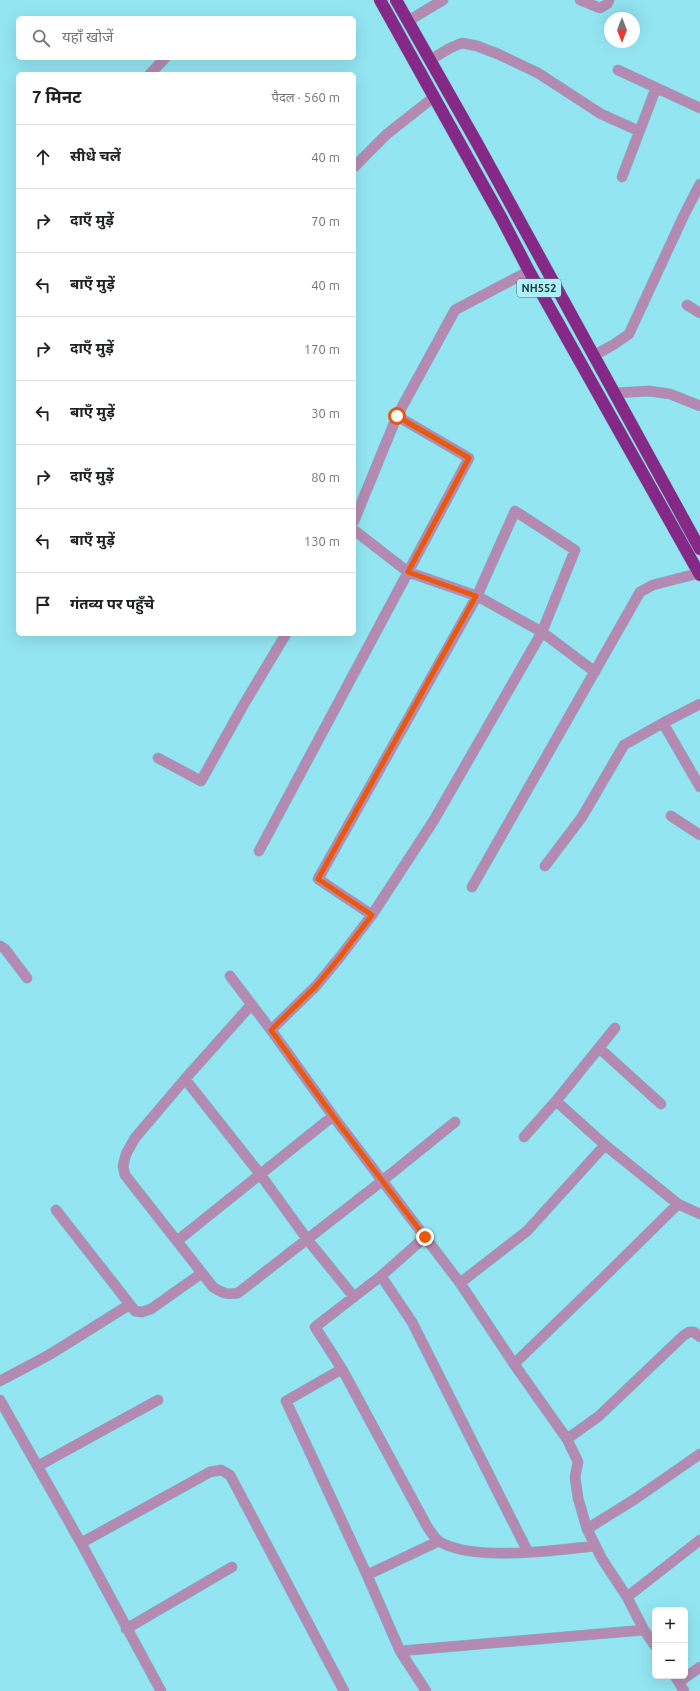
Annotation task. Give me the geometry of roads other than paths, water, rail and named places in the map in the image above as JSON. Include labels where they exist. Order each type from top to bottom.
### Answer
[{"type":"highway","name":"NH552","points":[[380,0],[502,219],[529,271],[699,574]]},
{"type":"highway","name":"NH552","points":[[396,0],[700,549]]},
{"type":"street","points":[[408,22],[443,0]]},
{"type":"street","points":[[580,0],[600,8],[609,0]]},
{"type":"street","points":[[430,60],[450,48],[462,44],[477,46],[538,73],[601,114],[639,131]]},
{"type":"street","points":[[152,72],[163,60]]},
{"type":"street","points":[[618,70],[700,108]]},
{"type":"street","points":[[622,177],[656,88]]},
{"type":"street","points":[[356,165],[387,134],[434,96]]},
{"type":"street","points":[[593,356],[629,334],[700,184]]},
{"type":"street","points":[[356,516],[397,416],[456,310],[529,271]]},
{"type":"street","points":[[687,305],[700,312]]},
{"type":"street","points":[[613,393],[649,391],[670,394],[699,402]]},
{"type":"street","points":[[259,851],[469,458],[397,416]]},
{"type":"street","points":[[271,1030],[316,986],[372,915],[434,820],[542,632],[575,550],[515,511],[476,596],[318,879],[372,915]]},
{"type":"street","points":[[356,532],[408,572],[476,596],[542,632],[595,672]]},
{"type":"street","points":[[472,887],[640,592],[653,585],[699,574]]},
{"type":"street","points":[[158,758],[201,781],[244,704],[285,636]]},
{"type":"street","points":[[545,866],[582,817],[624,745],[700,704]]},
{"type":"street","points":[[664,723],[700,787]]},
{"type":"street","points":[[671,816],[700,835]]},
{"type":"street","points":[[0,946],[5,949],[27,978]]},
{"type":"street","points":[[230,976],[333,1116],[460,1283],[514,1364],[567,1439],[578,1462],[575,1476],[578,1498],[587,1528],[595,1546],[627,1597],[644,1630],[653,1643]]},
{"type":"street","points":[[251,1005],[185,1078],[135,1138],[126,1154],[123,1166],[125,1175],[213,1287],[220,1292],[229,1295],[238,1292],[456,1122]]},
{"type":"street","points":[[524,1136],[556,1101],[615,1028]]},
{"type":"street","points":[[599,1048],[661,1104]]},
{"type":"street","points":[[185,1078],[260,1174],[306,1239],[354,1297]]},
{"type":"street","points":[[556,1101],[605,1145],[678,1204],[700,1214]]},
{"type":"street","points":[[176,1240],[333,1116]]},
{"type":"street","points":[[460,1283],[527,1231],[605,1145]]},
{"type":"street","points":[[514,1364],[678,1204]]},
{"type":"street","points":[[56,1210],[135,1311],[142,1312],[151,1309],[202,1273]]},
{"type":"street","points":[[425,1237],[381,1276],[314,1327],[342,1369],[428,1528],[439,1541],[468,1551],[528,1552],[595,1546]]},
{"type":"street","points":[[381,1276],[412,1322],[528,1552]]},
{"type":"street","points":[[0,1381],[49,1355],[129,1305]]},
{"type":"street","points":[[567,1439],[599,1416],[683,1336],[689,1332],[694,1332],[700,1337]]},
{"type":"street","points":[[342,1369],[286,1401],[367,1575],[400,1651],[426,1691]]},
{"type":"street","points":[[0,1400],[81,1543],[126,1629],[161,1691]]},
{"type":"street","points":[[38,1466],[158,1400]]},
{"type":"street","points":[[587,1528],[635,1499],[700,1454]]},
{"type":"street","points":[[81,1543],[210,1472],[221,1470],[230,1475],[344,1691]]},
{"type":"street","points":[[367,1575],[439,1541]]},
{"type":"street","points":[[627,1597],[699,1543]]},
{"type":"street","points":[[126,1629],[232,1567]]},
{"type":"street","points":[[400,1651],[644,1630]]},
{"type":"street","points":[[679,1683],[700,1667]]}]
